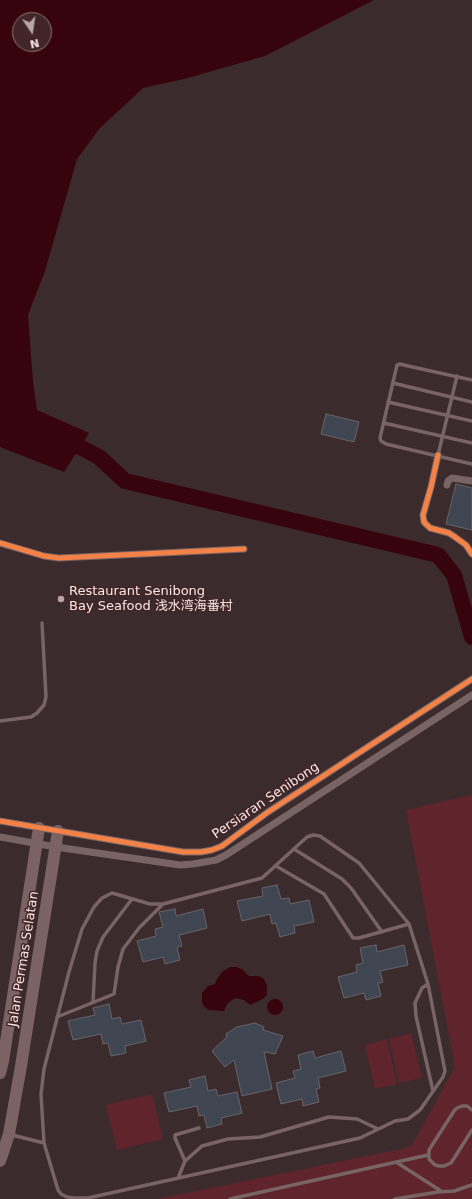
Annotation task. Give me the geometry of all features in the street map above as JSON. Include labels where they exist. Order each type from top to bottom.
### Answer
[{"type":"main road","name":"Jalan Permas Selatan","points":[[2,1067],[39,828]]},
{"type":"main road","name":"Jalan Permas Selatan","points":[[0,1161],[9,1134],[21,1066],[58,831]]},
{"type":"main road","points":[[2,1067],[8,1056],[14,1054],[17,1056],[21,1066]]},
{"type":"street","points":[[438,455],[423,515],[425,525],[430,528],[449,533],[466,546],[472,554]]},
{"type":"street","points":[[447,485],[448,481],[452,478],[472,481]]},
{"type":"street","points":[[0,543],[44,556],[59,558],[244,549]]},
{"type":"street","name":"Persiaran Senibong","points":[[0,822],[183,852],[201,852],[212,850],[222,846],[268,812],[472,679]]},
{"type":"street","name":"Persiaran Senibong","points":[[0,837],[56,847],[180,865],[216,860],[226,855],[469,697]]},
{"type":"lane","points":[[472,380],[400,364],[396,366],[380,438],[382,443],[472,464]]},
{"type":"lane","points":[[438,455],[458,376]]},
{"type":"lane","points":[[393,383],[472,402]]},
{"type":"lane","points":[[388,402],[472,422]]},
{"type":"lane","points":[[384,423],[472,443]]},
{"type":"lane","points":[[0,721],[33,716],[44,705],[46,697],[42,623]]},
{"type":"lane","points":[[313,835],[320,836],[359,863],[409,924],[428,984],[445,1071],[443,1077],[420,1110],[408,1119],[395,1120],[360,1138],[88,1198],[67,1197],[61,1194],[58,1190],[44,1143],[41,1094],[44,1069],[69,972],[82,929],[94,907],[102,898],[112,893],[150,904],[163,904],[262,878],[276,866],[307,838],[313,835]]},
{"type":"lane","points":[[294,849],[342,879],[351,888],[382,932]]},
{"type":"lane","points":[[276,866],[324,894],[353,938],[359,938],[409,924]]},
{"type":"lane","points":[[93,1002],[97,951],[103,937],[132,899]]},
{"type":"lane","points":[[58,1017],[114,994],[118,967],[123,949],[140,928],[163,904]]},
{"type":"lane","points":[[428,984],[422,988],[415,1003],[416,1016],[433,1091]]},
{"type":"lane","points":[[472,1110],[467,1106],[462,1106],[454,1111],[429,1150],[428,1155],[432,1162],[439,1166],[444,1166],[451,1163],[472,1130]]},
{"type":"lane","points":[[178,1178],[185,1161],[202,1146],[228,1139],[260,1138],[329,1118],[357,1119],[378,1129]]},
{"type":"lane","points":[[185,1161],[174,1138],[175,1136],[199,1128]]},
{"type":"lane","points":[[9,1134],[34,1139],[44,1143]]},
{"type":"lane","points":[[230,1199],[241,1198],[428,1155]]},
{"type":"lane","points":[[396,1162],[441,1191]]},
{"type":"lane","points":[[395,1199],[441,1191],[454,1191],[472,1185]]},
{"type":"shaded area","points":[[0,0],[374,0],[265,56],[184,79],[143,88],[100,128],[77,159],[45,271],[28,315],[33,382],[37,410],[89,433],[64,472],[0,447]]},
{"type":"shaded area","points":[[472,795],[472,1199],[157,1199],[411,1147],[455,1067],[406,810]]},
{"type":"shaded area","points":[[230,967],[242,969],[249,976],[258,976],[263,978],[267,985],[267,995],[263,999],[250,1005],[244,1000],[235,998],[228,1003],[224,1011],[208,1010],[203,1005],[202,993],[208,986],[215,984],[222,972]]},
{"type":"shaded area","points":[[272,999],[278,999],[283,1004],[281,1013],[278,1015],[272,1015],[267,1010],[267,1004]]},
{"type":"shaded area","points":[[411,1033],[422,1078],[399,1083],[389,1039]]},
{"type":"shaded area","points":[[387,1039],[397,1084],[375,1089],[365,1045]]},
{"type":"shaded area","points":[[152,1094],[163,1139],[117,1150],[106,1105]]},
{"type":"building","points":[[326,414],[359,422],[354,442],[321,434]]},
{"type":"building","points":[[456,484],[472,488],[472,530],[446,524]]},
{"type":"building","points":[[277,885],[281,899],[289,898],[290,904],[309,900],[314,922],[294,926],[295,933],[280,937],[276,923],[272,924],[270,914],[242,921],[237,901],[263,896],[262,888]]},
{"type":"building","points":[[175,909],[176,916],[203,909],[207,928],[179,935],[182,946],[177,947],[180,960],[165,964],[163,957],[143,962],[137,941],[156,936],[155,929],[163,927],[159,912]]},
{"type":"building","points":[[376,945],[377,952],[404,945],[408,965],[380,971],[383,982],[378,983],[381,996],[366,1000],[364,993],[344,998],[338,977],[357,972],[356,965],[363,963],[360,948]]},
{"type":"building","points":[[109,1004],[112,1019],[120,1017],[122,1024],[141,1020],[146,1041],[125,1046],[126,1053],[111,1056],[108,1043],[103,1044],[101,1034],[73,1040],[68,1021],[95,1015],[93,1008]]},
{"type":"building","points":[[255,1023],[264,1027],[263,1030],[283,1036],[275,1054],[264,1052],[272,1089],[242,1096],[234,1060],[225,1067],[212,1051],[227,1037],[226,1034],[237,1027]]},
{"type":"building","points":[[313,1051],[315,1058],[341,1051],[346,1071],[318,1078],[320,1088],[316,1089],[319,1102],[303,1106],[302,1099],[281,1104],[276,1083],[295,1078],[293,1071],[301,1069],[298,1055]]},
{"type":"building","points":[[205,1076],[208,1091],[216,1089],[218,1096],[237,1092],[242,1113],[221,1118],[222,1124],[207,1128],[204,1115],[199,1116],[197,1106],[169,1112],[164,1093],[191,1087],[189,1080]]},
{"type":"waterway","points":[[80,447],[99,457],[125,481],[438,555],[454,575],[472,637]]},
{"type":"cycle path","points":[[438,455],[423,515],[424,522],[430,528],[449,533],[466,545],[472,554]]},
{"type":"cycle path","points":[[0,543],[44,556],[59,558],[244,549]]},
{"type":"cycle path","points":[[0,821],[183,852],[201,852],[212,850],[222,846],[268,812],[472,679]]},
{"type":"place","name":"Restaurant Senibong Bay Seafood 浅水湾海番村","points":[[61,599]]}]
